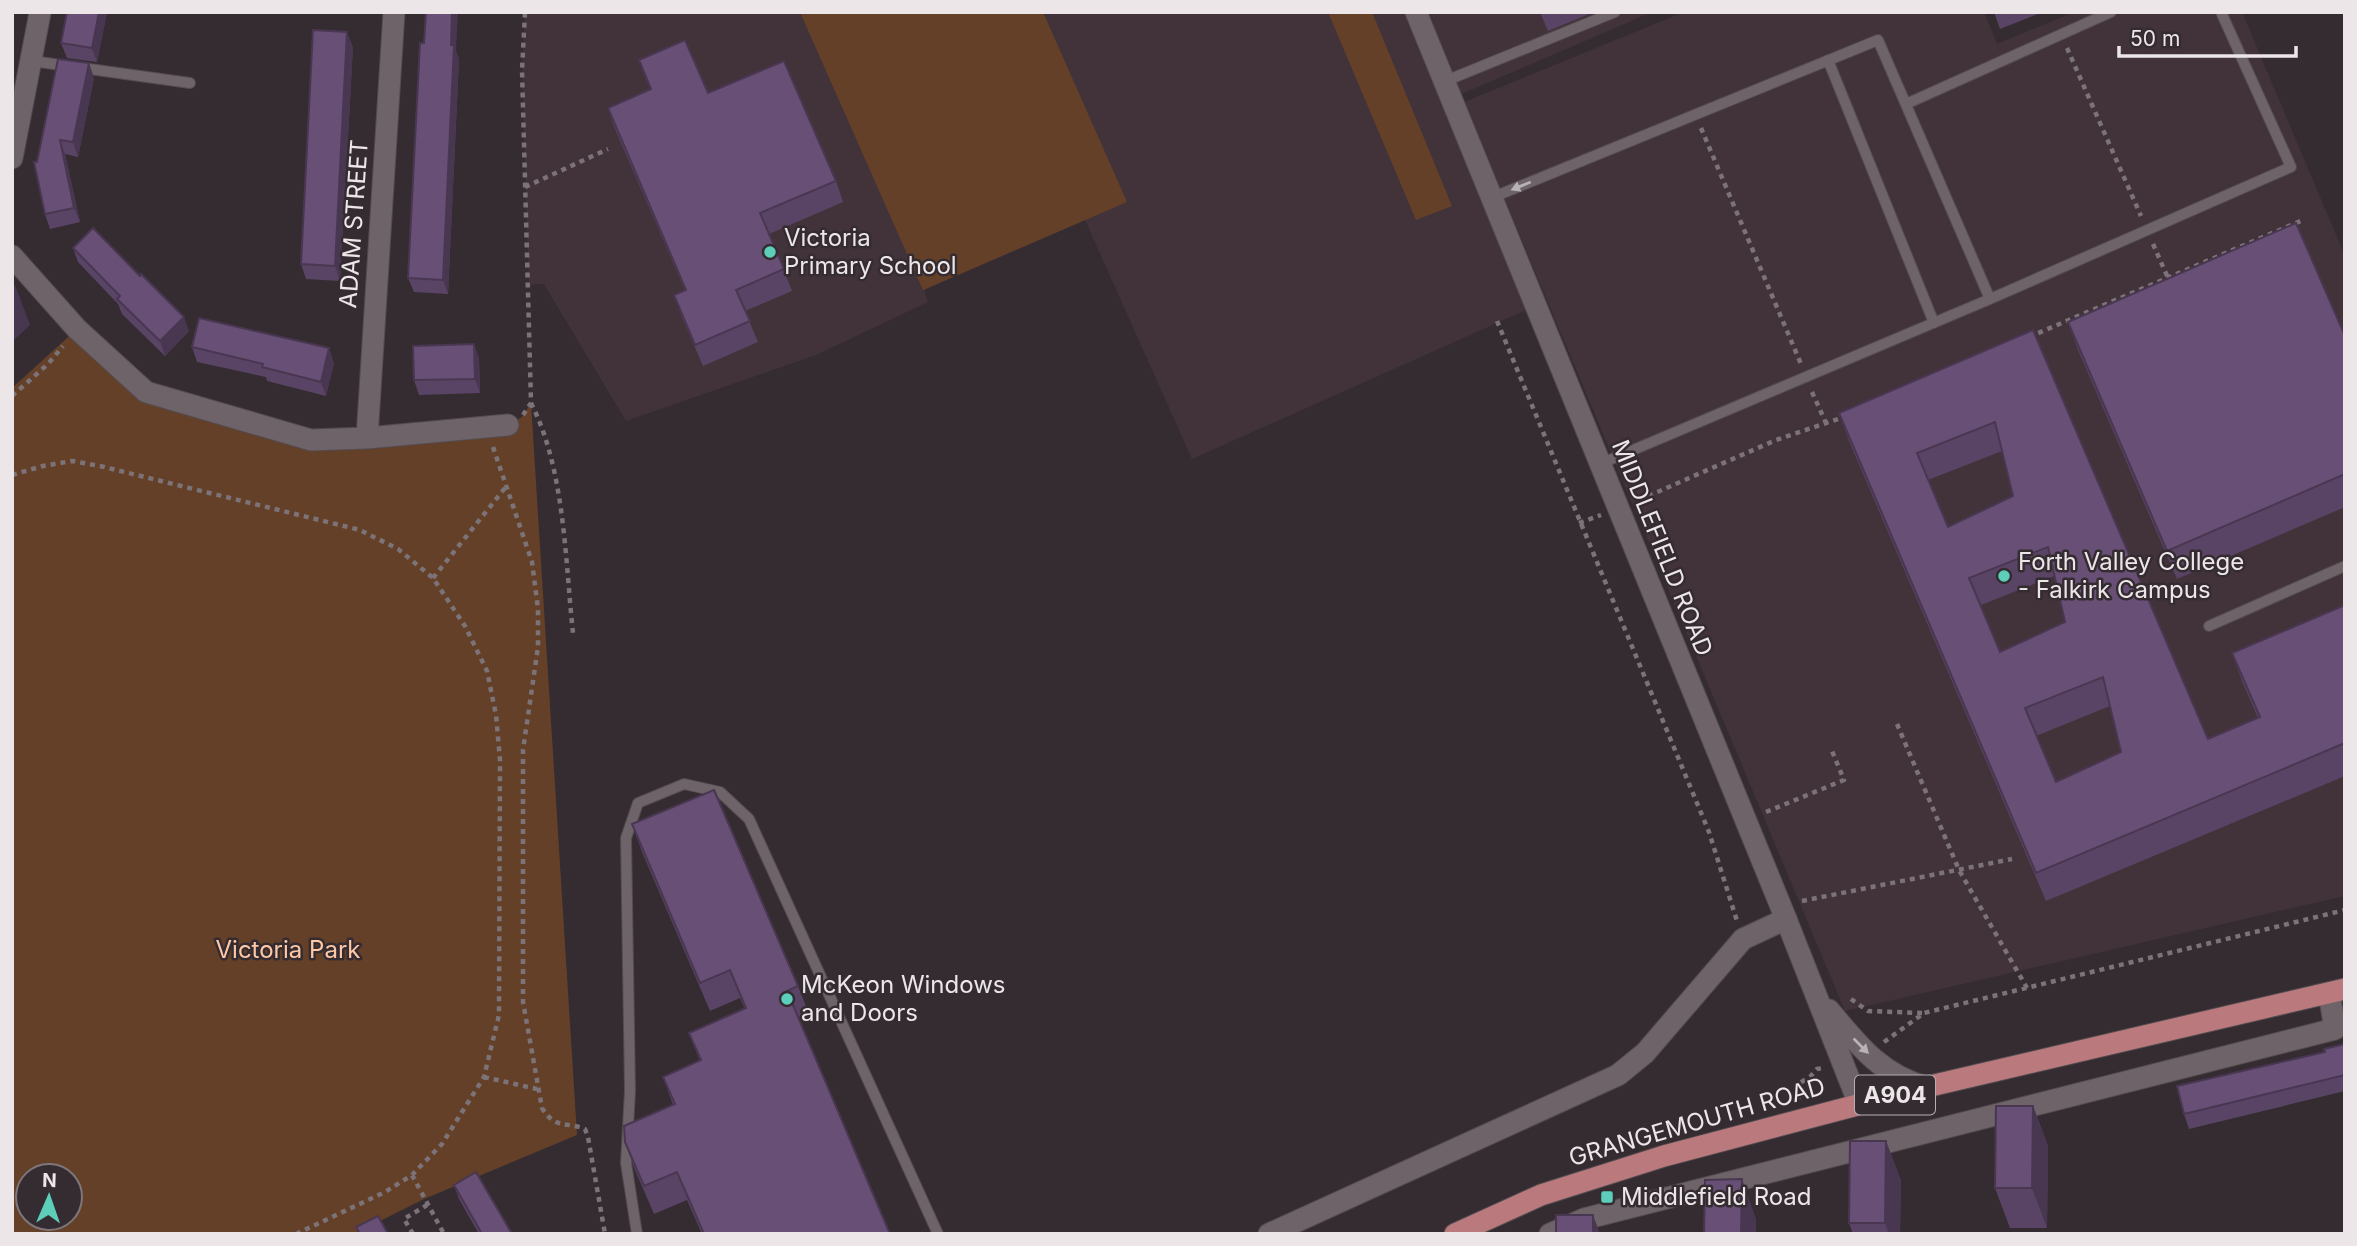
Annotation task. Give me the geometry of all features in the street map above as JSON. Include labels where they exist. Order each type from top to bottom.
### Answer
[{"type":"main road","name":"GRANGEMOUTH ROAD","points":[[1455,1234],[1541,1195],[1664,1156],[1926,1087],[2337,991]]},
{"type":"street","name":"ADAM STREET","points":[[367,438],[394,12]]},
{"type":"street","name":"MIDDLEFIELD ROAD","points":[[1416,12],[1784,912],[1859,1104]]},
{"type":"street","points":[[12,158],[40,13]]},
{"type":"street","points":[[12,256],[77,329],[146,392],[311,440],[367,438],[497,426]]},
{"type":"street","points":[[1269,1234],[1618,1075],[1645,1053],[1743,939],[1784,912]]},
{"type":"street","name":"GRANGEMOUTH ROAD","points":[[1550,1234],[1584,1219],[2335,1028],[2337,991]]},
{"type":"street","points":[[1816,995],[1869,1054],[1896,1076],[1926,1087]]},
{"type":"lane","points":[[1443,82],[1615,12]]},
{"type":"lane","points":[[1906,104],[2111,12]]},
{"type":"lane","points":[[1600,464],[1990,299],[2291,167],[2221,12]]},
{"type":"lane","points":[[1491,198],[1878,40],[1990,299]]},
{"type":"lane","points":[[1828,60],[1934,323]]},
{"type":"lane","points":[[32,61],[190,83]]},
{"type":"lane","points":[[2209,626],[2345,566]]},
{"type":"lane","points":[[637,1234],[626,1163],[630,1091],[626,838],[638,803],[684,784],[720,792],[749,819],[938,1234]]},
{"type":"path","points":[[525,12],[522,70],[531,403],[553,458],[573,633]]},
{"type":"path","points":[[2061,34],[2168,278]]},
{"type":"path","points":[[1695,115],[1826,423]]},
{"type":"path","points":[[525,187],[608,149]]},
{"type":"path","points":[[2019,342],[2303,220]]},
{"type":"path","points":[[1497,321],[1709,832],[1743,939]]},
{"type":"path","points":[[12,396],[48,364],[77,329]]},
{"type":"path","points":[[531,403],[522,417],[497,426],[506,488],[532,562],[538,609],[537,660],[523,750],[523,1002],[542,1108],[550,1120],[584,1129],[589,1137],[605,1234]]},
{"type":"path","points":[[1579,523],[1618,509],[1776,440],[1846,416]]},
{"type":"path","points":[[12,475],[72,461],[360,530],[398,549],[433,579],[465,626],[486,671],[496,715],[500,760],[499,1015],[484,1077],[442,1144],[412,1175],[385,1192],[296,1234]]},
{"type":"path","points":[[433,579],[506,488]]},
{"type":"path","points":[[1897,724],[1959,870],[2027,988]]},
{"type":"path","points":[[1746,820],[1844,780],[1832,751]]},
{"type":"path","points":[[1784,912],[2012,859]]},
{"type":"path","points":[[1841,992],[1868,1012],[1924,1013],[2345,910]]},
{"type":"path","points":[[1869,1054],[1924,1013]]},
{"type":"path","points":[[1804,1119],[1796,1085],[1810,1077],[1817,1069],[1845,1065]]},
{"type":"path","points":[[484,1077],[537,1089]]},
{"type":"path","points":[[412,1175],[444,1234]]},
{"type":"path","points":[[412,1234],[404,1219],[427,1205]]},
{"type":"shaded area","name":"Victoria Primary School","points":[[525,12],[1652,12],[1450,99],[1535,306],[1192,459],[1085,220],[924,290],[928,302],[816,355],[626,421],[544,284],[529,285],[522,70]]},
{"type":"shaded area","name":"Forth Valley College - Falkirk Campus","points":[[1684,12],[1984,12],[1997,44],[2074,12],[2242,12],[2345,256],[2345,896],[1845,1011],[1464,102]]},
{"type":"green space","points":[[800,12],[1043,12],[1127,202],[923,290]]},
{"type":"green space","points":[[1328,12],[1372,12],[1452,206],[1416,220]]},
{"type":"green space","name":"Victoria Park","points":[[77,329],[146,392],[311,440],[508,425],[522,417],[531,403],[577,1135],[424,1199],[354,1234],[12,1234],[12,388]]},
{"type":"building","points":[[67,12],[99,12],[92,48],[61,43]]},
{"type":"building","points":[[426,12],[452,12],[451,45],[454,45],[443,280],[408,278],[420,43],[424,43]]},
{"type":"building","points":[[313,30],[347,32],[335,266],[301,264]]},
{"type":"building","points":[[685,40],[708,93],[784,61],[836,181],[760,213],[784,269],[736,290],[750,321],[695,345],[674,295],[686,290],[608,108],[651,89],[639,60]]},
{"type":"building","points":[[58,59],[89,63],[73,142],[60,140],[74,208],[45,214],[34,162],[37,162]]},
{"type":"building","points":[[2296,223],[2345,336],[2345,474],[2167,551],[2068,322]]},
{"type":"building","points":[[93,228],[184,317],[160,341],[117,299],[120,296],[73,248]]},
{"type":"building","points":[[199,318],[329,348],[321,382],[262,367],[263,364],[192,347]]},
{"type":"building","points":[[2033,330],[2208,739],[2260,717],[2232,653],[2345,605],[2345,743],[2036,873],[1839,413]],"holes":[[[1995,422],[2013,496],[1948,527],[1917,453]],[[2048,547],[2065,622],[2000,652],[1969,578]],[[2103,677],[2121,752],[2056,782],[2025,708]]]},
{"type":"building","points":[[474,344],[475,379],[414,380],[413,346]]},
{"type":"building","points":[[714,790],[798,986],[787,991],[890,1234],[704,1234],[677,1172],[644,1186],[625,1142],[624,1126],[675,1104],[663,1077],[701,1060],[689,1033],[746,1008],[730,970],[700,983],[632,824]]},
{"type":"building","points":[[2345,1044],[2345,1075],[2184,1114],[2177,1086],[2325,1052],[2324,1049]]},
{"type":"building","points":[[1996,1106],[2033,1106],[2032,1188],[1995,1188]]},
{"type":"building","points":[[1850,1141],[1886,1141],[1885,1223],[1849,1223]]},
{"type":"building","points":[[476,1172],[512,1234],[482,1234],[454,1185]]},
{"type":"building","points":[[1742,1179],[1741,1234],[1704,1234],[1705,1180]]},
{"type":"building","points":[[1556,1215],[1593,1215],[1593,1234],[1556,1234]]},
{"type":"building","points":[[378,1216],[388,1234],[360,1234],[356,1227]]},
{"type":"place","name":"Victoria Primary School","points":[[770,252]]},
{"type":"place","name":"Forth Valley College - Falkirk Campus","points":[[2004,576]]},
{"type":"place","name":"McKeon Windows and Doors","points":[[787,999]]},
{"type":"place","name":"Middlefield Road","points":[[1607,1197]]}]
